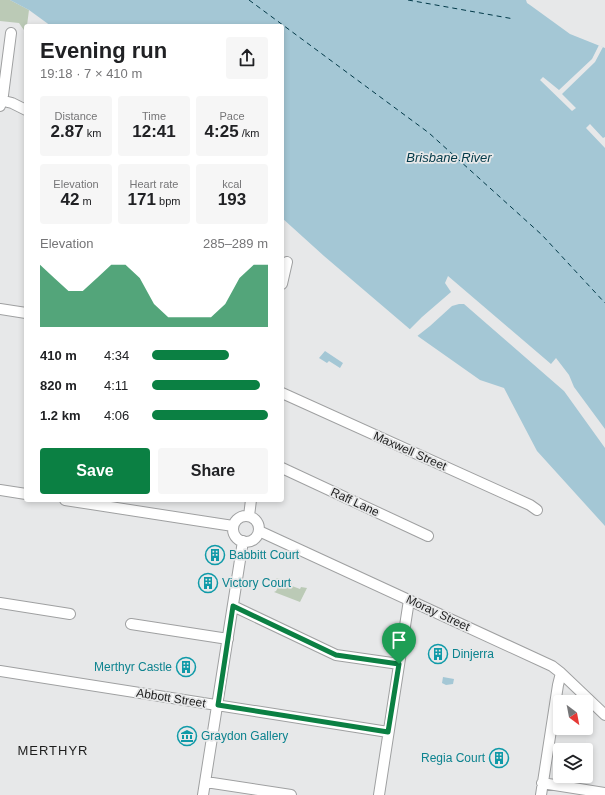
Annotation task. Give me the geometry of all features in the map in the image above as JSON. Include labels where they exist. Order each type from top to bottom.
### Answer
[{"type":"street","points":[[11,32],[0,102],[12,103],[24,109]]},
{"type":"street","points":[[284,273],[286,262]]},
{"type":"street","points":[[0,309],[24,313]]},
{"type":"street","name":"Maxwell Street","points":[[284,394],[530,505],[536,510]]},
{"type":"street","name":"Raff Lane","points":[[284,469],[428,536]]},
{"type":"street","points":[[0,490],[24,494]]},
{"type":"street","points":[[78,502],[233,526]]},
{"type":"street","points":[[249,516],[251,502]]},
{"type":"street","points":[[249,516],[258,523],[258,535],[252,540],[243,541],[236,538],[233,526],[237,519],[249,516]]},
{"type":"street","name":"Moray Street","points":[[259,531],[552,666],[605,715]]},
{"type":"street","points":[[204,795],[243,541]]},
{"type":"street","points":[[379,795],[409,600]]},
{"type":"street","points":[[0,603],[70,614]]},
{"type":"street","points":[[233,606],[336,655],[399,664]]},
{"type":"street","points":[[131,624],[228,639]]},
{"type":"street","name":"Abbott Street","points":[[0,671],[388,732]]},
{"type":"street","points":[[541,795],[561,673]]},
{"type":"street","points":[[206,782],[291,795]]},
{"type":"street","points":[[542,784],[605,793]]},
{"type":"green space","points":[[0,0],[10,0],[29,10],[27,24],[24,24],[24,30],[19,23],[0,21]]},
{"type":"green space","points":[[277,578],[292,583],[292,586],[300,589],[301,587],[307,588],[300,602],[274,592],[280,584],[275,581]]},
{"type":"water","name":"Brisbane River","points":[[10,0],[526,0],[527,3],[570,34],[605,48],[605,526],[537,451],[504,388],[480,380],[419,337],[284,220],[284,24],[48,24],[29,10]]},
{"type":"water","points":[[325,351],[343,363],[340,368],[329,361],[327,363],[319,358]]},
{"type":"water","points":[[443,677],[454,679],[453,684],[446,685],[442,683]]},
{"type":"pier","points":[[599,45],[603,47],[595,62],[562,94],[576,108],[572,111],[540,80],[543,77],[559,90],[592,59]]},
{"type":"pier","points":[[590,124],[603,138],[605,137],[605,148],[586,128]]},
{"type":"pier","points":[[448,276],[551,364],[556,358],[569,375],[574,387],[605,429],[605,448],[564,391],[464,304],[452,306],[416,337],[408,331],[451,292],[445,283]]},
{"type":"ferry route","points":[[249,0],[281,24]]},
{"type":"ferry route","points":[[408,0],[514,19]]},
{"type":"ferry route","points":[[284,26],[429,133],[542,235],[605,303]]},
{"type":"place","name":"Babbitt Court","points":[[215,555]]},
{"type":"place","name":"Victory Court","points":[[208,583]]},
{"type":"place","name":"Dinjerra","points":[[438,654]]},
{"type":"place","name":"Merthyr Castle","points":[[186,667]]},
{"type":"place","name":"Graydon Gallery","points":[[187,736]]},
{"type":"place","name":"Regia Court","points":[[499,758]]},
{"type":"district","name":"MERTHYR","points":[[53,750]]},
{"type":"route","points":[[233,606],[336,655],[399,664],[388,732],[218,705],[233,606]]}]
